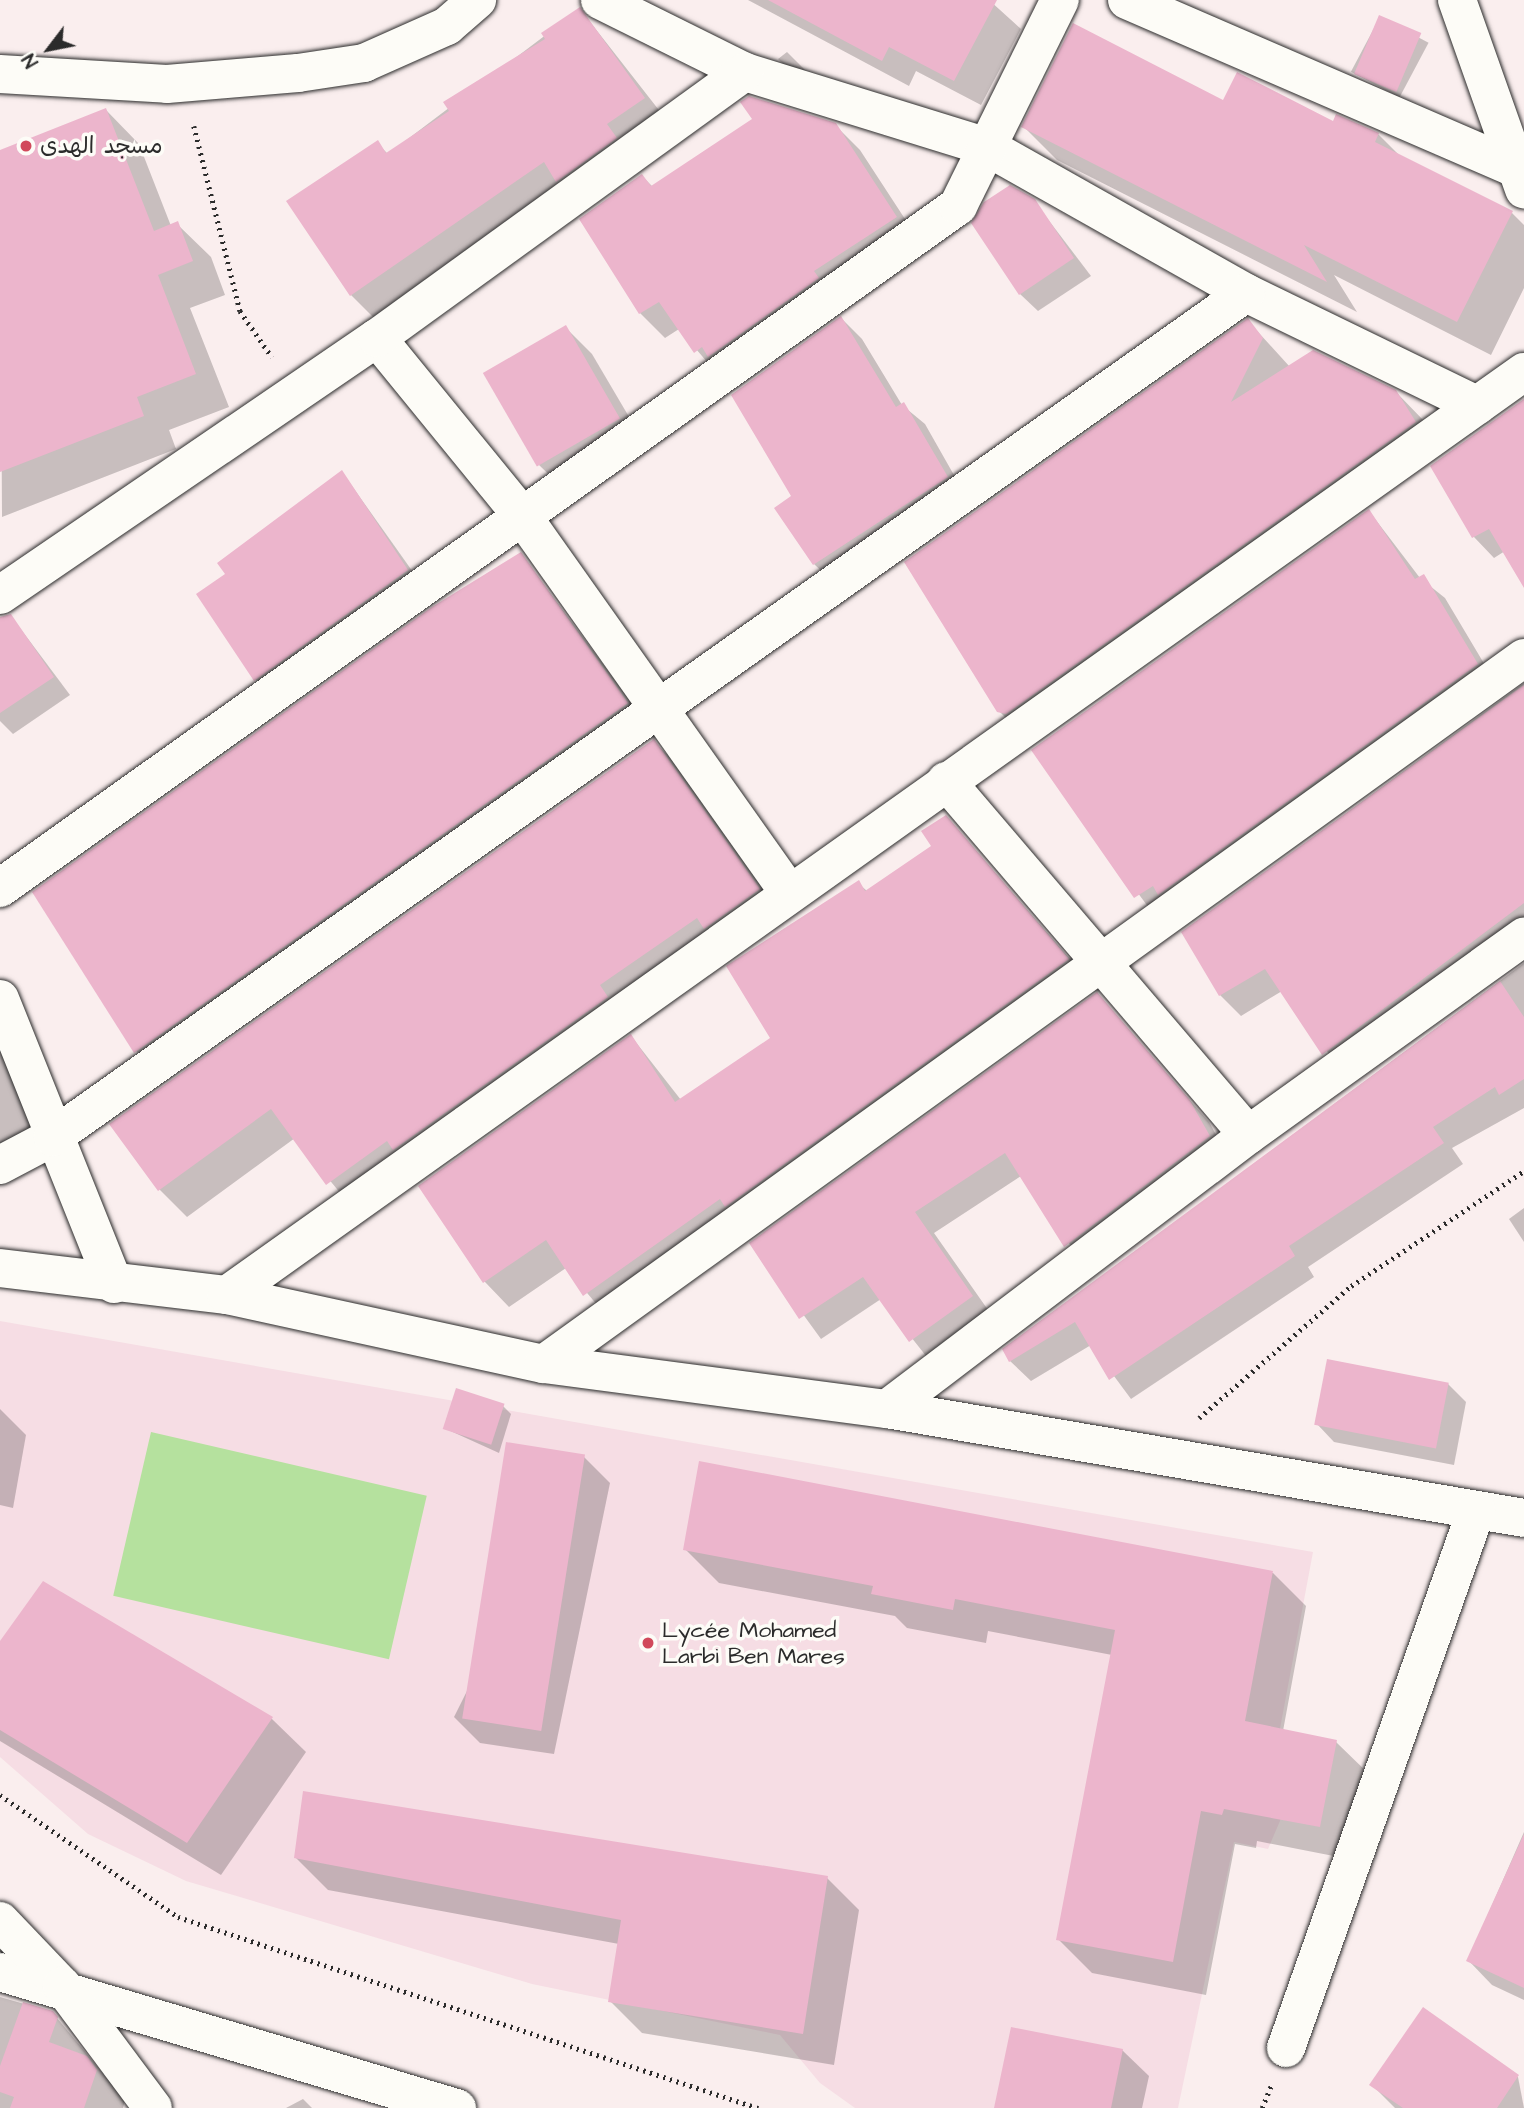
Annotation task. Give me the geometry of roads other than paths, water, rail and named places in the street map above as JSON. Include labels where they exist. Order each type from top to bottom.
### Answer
[{"type":"street","points":[[0,74],[183,83],[364,62],[447,26],[477,0]]},
{"type":"street","points":[[600,0],[745,72],[987,147],[1246,293],[1477,405]]},
{"type":"street","points":[[0,888],[958,206],[1060,0]]},
{"type":"street","points":[[1127,0],[1523,179]]},
{"type":"street","points":[[1457,0],[1523,179]]},
{"type":"street","points":[[0,595],[377,338],[745,72]]},
{"type":"street","points":[[0,1166],[53,1137],[1246,293]]},
{"type":"street","points":[[377,338],[523,517],[789,892]]},
{"type":"street","points":[[227,1295],[946,780],[1524,372]]},
{"type":"street","points":[[544,1364],[1524,658]]},
{"type":"street","points":[[946,780],[1248,1135]]},
{"type":"street","points":[[887,1409],[1248,1135],[1524,937]]},
{"type":"street","points":[[0,999],[114,1284]]},
{"type":"street","points":[[0,1268],[114,1284],[227,1295],[544,1364],[887,1409],[1524,1518]]},
{"type":"street","points":[[1286,2048],[1476,1511]]},
{"type":"street","points":[[0,1921],[62,1986],[153,2108]]},
{"type":"street","points":[[0,1972],[62,1986],[457,2108]]},
{"type":"place","name":"مسجد الهدى","points":[[26,146]]},
{"type":"place","name":"Lycée Mohamed Larbi Ben Mares","points":[[648,1643]]}]
